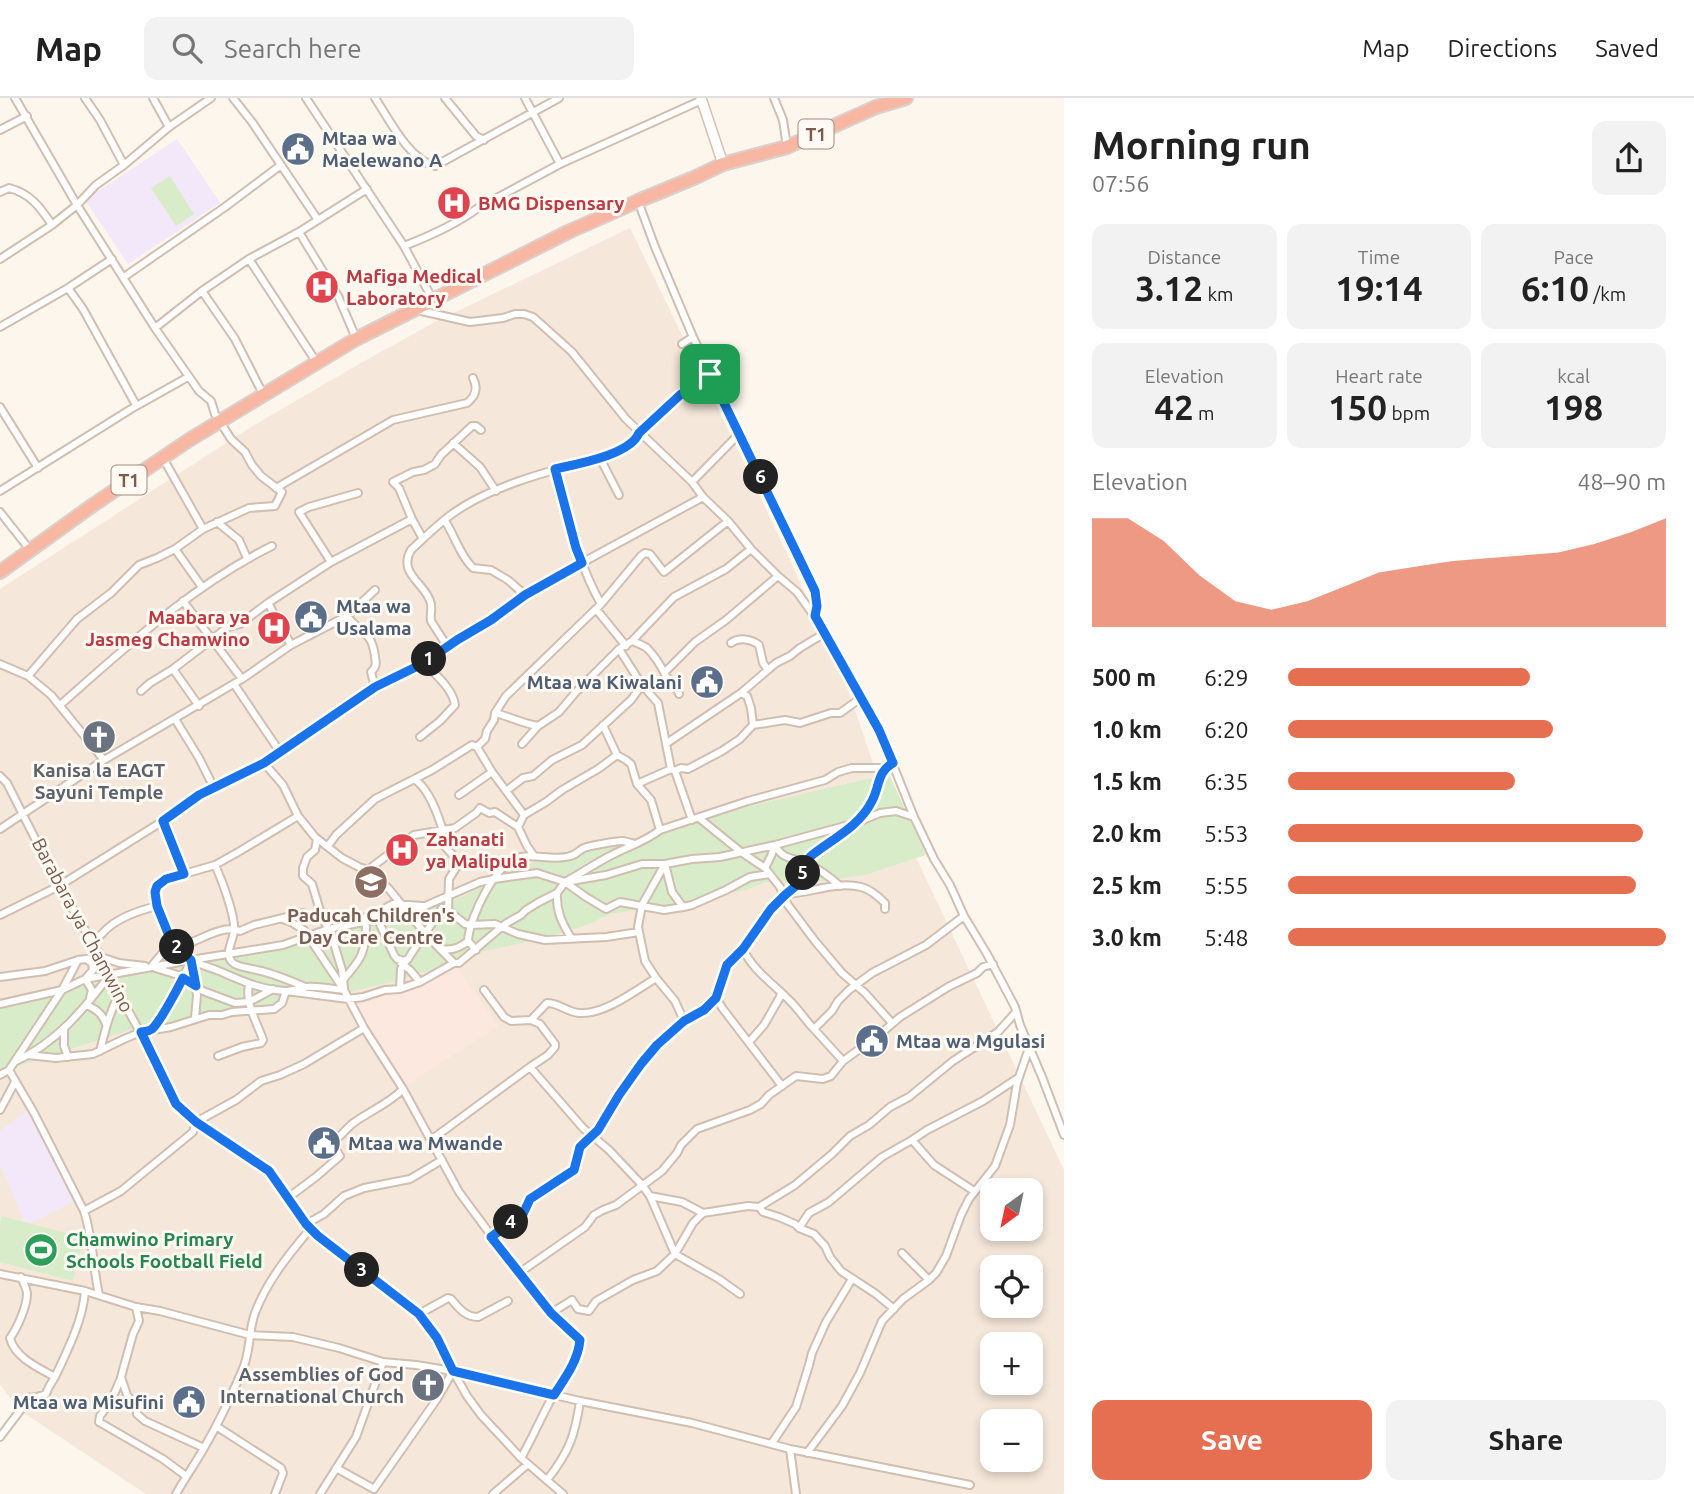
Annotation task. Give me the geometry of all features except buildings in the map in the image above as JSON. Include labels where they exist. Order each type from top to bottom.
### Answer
[{"type":"highway","name":"T1","points":[[0,572],[163,457],[356,339],[568,232],[638,201],[723,164],[787,147],[876,107],[906,98]]},
{"type":"street","points":[[15,98],[77,205],[188,377],[211,401],[215,414],[231,439],[245,452],[252,465],[261,476],[282,492],[275,506],[249,508],[203,529],[158,558],[139,565],[111,593],[77,619],[28,676]]},
{"type":"street","points":[[85,98],[124,165]]},
{"type":"street","points":[[153,98],[169,127]]},
{"type":"street","points":[[0,259],[52,226],[96,185],[169,127],[211,98]]},
{"type":"street","points":[[233,98],[318,220]]},
{"type":"street","points":[[375,98],[412,151],[427,164],[435,166],[559,98]]},
{"type":"street","points":[[445,98],[476,136],[485,140]]},
{"type":"street","points":[[525,98],[560,164]]},
{"type":"street","points":[[774,98],[783,120],[787,147]]},
{"type":"street","points":[[309,99],[404,246],[433,300]]},
{"type":"street","points":[[404,246],[432,236],[560,164],[702,99],[723,164]]},
{"type":"street","points":[[0,130],[27,116]]},
{"type":"street","points":[[124,277],[281,165]]},
{"type":"street","points":[[0,192],[9,188],[19,190],[41,208],[52,226]]},
{"type":"street","points":[[155,328],[249,259],[299,232],[367,189]]},
{"type":"street","points":[[638,201],[693,337],[815,591],[815,616]]},
{"type":"street","points":[[299,232],[338,296],[356,339]]},
{"type":"street","points":[[0,327],[112,259]]},
{"type":"street","points":[[249,259],[317,363]]},
{"type":"street","points":[[68,288],[83,309],[136,405]]},
{"type":"street","points":[[202,291],[235,339],[264,395]]},
{"type":"street","points":[[415,309],[470,322],[516,314],[533,317],[572,352],[639,433],[692,482],[751,549],[797,592],[815,616],[879,730],[934,859],[1015,1007],[1064,1135]]},
{"type":"street","points":[[682,344],[693,337]]},
{"type":"street","points":[[447,646],[431,621],[432,605],[425,591],[412,578],[407,562],[411,550],[451,514],[496,491],[537,474],[600,458],[632,443],[639,433],[680,395],[710,374]]},
{"type":"street","points":[[0,491],[136,405],[188,377]]},
{"type":"street","points":[[276,488],[393,420],[467,403],[477,387],[473,378]]},
{"type":"street","points":[[0,407],[38,468]]},
{"type":"street","points":[[423,539],[400,488],[393,482],[435,464],[441,454],[472,426],[481,430]]},
{"type":"street","points":[[692,482],[740,433]]},
{"type":"street","points":[[453,443],[480,467],[496,491]]},
{"type":"street","points":[[163,457],[203,529]]},
{"type":"street","points":[[600,458],[619,495]]},
{"type":"street","points":[[555,469],[576,548],[598,606],[626,646],[642,685],[658,703],[673,770],[696,819],[765,868],[785,895],[788,905],[842,974],[865,993],[892,1023]]},
{"type":"street","points":[[331,562],[299,512],[358,494]]},
{"type":"street","points":[[0,915],[59,886],[163,821],[199,795],[264,763],[375,687],[424,663],[525,595],[703,497]]},
{"type":"street","points":[[0,512],[30,550]]},
{"type":"street","points":[[141,691],[229,627],[240,624],[331,562],[412,519]]},
{"type":"street","points":[[445,521],[460,552],[473,568],[491,570],[525,595]]},
{"type":"street","points":[[217,522],[239,540],[247,558]]},
{"type":"street","points":[[477,747],[485,739],[495,713],[506,696],[598,606],[645,553],[650,554],[664,572],[728,522]]},
{"type":"street","points":[[61,705],[183,601],[247,558],[272,546]]},
{"type":"street","points":[[175,548],[202,587]]},
{"type":"street","points":[[522,744],[538,726],[559,712],[576,691],[626,646],[674,597],[726,569],[751,549]]},
{"type":"street","points":[[666,671],[695,642],[778,576]]},
{"type":"street","points":[[0,829],[104,760],[243,679],[291,645],[346,615],[375,590]]},
{"type":"street","points":[[183,601],[243,679]]},
{"type":"street","points":[[268,603],[291,645]]},
{"type":"street","points":[[346,615],[366,633],[374,647],[376,665],[371,672],[375,687]]},
{"type":"street","points":[[667,743],[741,693],[776,663],[825,633]]},
{"type":"street","points":[[731,643],[743,639],[759,645],[768,670]]},
{"type":"street","points":[[626,646],[646,647],[666,671],[679,694]]},
{"type":"street","points":[[420,737],[455,705],[455,700],[441,680],[424,663]]},
{"type":"street","points":[[0,664],[28,676],[61,705],[104,760]]},
{"type":"street","points":[[173,669],[199,706]]},
{"type":"street","points":[[234,684],[280,752]]},
{"type":"street","points":[[506,791],[523,778],[533,776],[552,760],[582,745],[631,700],[642,685]]},
{"type":"street","points":[[741,693],[747,696],[753,725]]},
{"type":"street","points":[[637,784],[673,770],[688,769],[740,739],[753,725],[785,720],[800,723],[810,718],[840,713],[861,698]]},
{"type":"street","points":[[495,713],[509,716],[520,723],[538,726]]},
{"type":"street","points":[[175,719],[214,788]]},
{"type":"street","points":[[603,725],[617,755],[631,764],[637,784],[651,800],[660,830]]},
{"type":"street","points":[[328,846],[336,835],[375,799],[472,745],[477,747],[524,815]]},
{"type":"street","points":[[518,827],[524,815],[617,755]]},
{"type":"street","points":[[264,763],[283,785],[298,816],[317,839],[342,858],[368,870],[388,888],[454,963]]},
{"type":"street","points":[[491,1237],[523,1214],[530,1199],[574,1170],[580,1147],[598,1130],[641,1064],[657,1045],[684,1021],[704,1010],[716,998],[727,965],[743,949],[771,909],[797,885],[806,862],[856,823],[872,802],[882,772],[893,763]]},
{"type":"street","points":[[571,938],[556,908],[557,894],[565,882],[606,858],[649,839],[660,830],[748,801],[825,780],[852,768],[885,768]]},
{"type":"street","points":[[459,795],[492,772]]},
{"type":"street","name":"Barabara ya Chamwino","points":[[0,776],[7,783],[59,886],[101,957],[108,976],[145,1032],[176,1104],[196,1122],[269,1171],[318,1236],[419,1314],[437,1338],[467,1396],[481,1415],[527,1464],[563,1494]]},
{"type":"street","points":[[414,779],[420,783],[438,812],[443,831]]},
{"type":"street","points":[[368,870],[414,835],[455,828],[480,808],[489,813],[495,812],[518,827],[534,856],[565,882],[606,909],[620,902],[664,910],[683,907],[750,877],[770,874]]},
{"type":"street","points":[[565,882],[624,871],[642,864],[720,857],[775,845],[856,823],[887,811],[897,811],[914,817]]},
{"type":"street","points":[[298,816],[240,852],[215,864],[166,879],[157,886],[157,906],[174,944],[191,960],[249,985],[348,999],[363,997],[420,982],[454,963],[459,963],[502,926],[539,902],[557,894]]},
{"type":"street","points":[[163,821],[184,874]]},
{"type":"street","points":[[400,989],[401,969],[445,909],[449,879],[458,861],[432,832]]},
{"type":"street","points":[[317,839],[315,850],[307,857],[303,876],[312,884],[338,956],[344,990]]},
{"type":"street","points":[[1,1006],[62,990],[85,979],[283,945],[328,929],[409,913],[480,882],[537,873],[583,848],[621,841],[634,844]]},
{"type":"street","points":[[775,845],[790,859],[806,862],[841,886]]},
{"type":"street","points":[[765,868],[775,845]]},
{"type":"street","points":[[476,950],[468,941],[468,932],[474,915],[500,869],[514,859],[534,856]]},
{"type":"street","points":[[215,864],[233,918],[229,960],[234,964],[269,972],[304,987]]},
{"type":"street","points":[[665,864],[642,905],[638,927],[645,961],[675,1001],[684,1021]]},
{"type":"street","points":[[665,864],[672,892],[683,907]]},
{"type":"street","points":[[587,869],[587,874],[593,877]]},
{"type":"street","points":[[785,895],[829,887],[863,887],[878,896],[885,903],[885,909]]},
{"type":"street","points":[[344,926],[393,904],[402,904],[445,909],[457,919],[471,925],[495,924],[545,940],[606,937],[639,932]]},
{"type":"street","points":[[92,942],[128,915],[157,906]]},
{"type":"street","points":[[152,967],[161,954],[174,944],[191,942],[217,932],[234,929],[240,931],[254,925],[303,914]]},
{"type":"street","points":[[814,1029],[844,996],[872,973],[926,945],[964,916]]},
{"type":"street","points":[[282,919],[300,927],[308,936],[344,990],[364,1028],[403,1089],[459,1192],[551,1313],[579,1337],[580,1343],[573,1364],[521,1458]]},
{"type":"street","points":[[378,919],[397,959],[405,962],[420,982]]},
{"type":"street","points":[[343,980],[362,955],[366,940],[366,922]]},
{"type":"street","points":[[440,949],[453,950],[468,941]]},
{"type":"street","points":[[178,962],[191,942]]},
{"type":"street","points":[[743,949],[747,957],[843,1060]]},
{"type":"street","points":[[0,977],[45,971],[78,960],[101,957],[119,963],[166,970],[236,1003],[249,1002],[274,989]]},
{"type":"street","points":[[85,979],[93,970],[92,963],[86,959]]},
{"type":"street","points":[[0,1075],[9,1070],[62,990],[78,960]]},
{"type":"street","points":[[145,1032],[155,1027],[176,993],[191,960]]},
{"type":"street","points":[[191,960],[197,995],[195,1018]]},
{"type":"street","points":[[519,1273],[585,1227],[594,1215],[616,1205],[662,1171],[697,1129],[750,1110],[796,1076],[823,1079],[831,1076],[843,1060],[892,1023],[948,987],[993,964]]},
{"type":"street","points":[[13,1062],[38,1049],[64,1029],[108,976]]},
{"type":"street","points":[[531,1020],[547,1003],[558,1004],[578,1013],[599,1012],[656,978]]},
{"type":"street","points":[[85,979],[92,990],[88,1003]]},
{"type":"street","points":[[218,1056],[261,1043],[263,1040],[249,1002],[249,985]]},
{"type":"street","points":[[286,991],[304,987],[344,990]]},
{"type":"street","points":[[431,1140],[548,1055],[555,1046],[540,1024],[531,1020],[511,1021],[504,1017],[485,990]]},
{"type":"street","points":[[28,1055],[43,1058],[93,1055],[124,1038],[171,1027],[209,1014],[274,1009],[282,1003],[286,991]]},
{"type":"street","points":[[749,1042],[764,1026],[781,993]]},
{"type":"street","points":[[100,1051],[106,1024],[120,995]]},
{"type":"street","points":[[716,998],[782,1086]]},
{"type":"street","points":[[88,1003],[103,1016],[106,1024]]},
{"type":"street","points":[[551,1313],[572,1300],[578,1309],[589,1311],[596,1301],[633,1280],[657,1271],[675,1254],[693,1223],[703,1213],[748,1206],[759,1207],[795,1185],[850,1136],[869,1125],[890,1107],[909,1097],[953,1061],[998,1032],[1016,1012]]},
{"type":"street","points":[[84,1211],[121,1191],[193,1132],[196,1122],[236,1100],[261,1082],[304,1064],[364,1028]]},
{"type":"street","points":[[64,1029],[64,1046],[68,1057]]},
{"type":"street","points":[[29,1039],[30,1045],[38,1049]]},
{"type":"street","points":[[807,1453],[842,1406],[883,1321],[903,1299],[936,1273],[946,1255],[961,1214],[974,1191],[995,1166],[1010,1125],[1018,1078],[1029,1048]]},
{"type":"street","points":[[530,1066],[592,1137],[609,1150],[642,1185],[650,1196],[675,1254],[740,1294]]},
{"type":"street","points":[[0,1069],[9,1070]]},
{"type":"street","points":[[9,1070],[84,1211],[99,1295]]},
{"type":"street","points":[[799,1228],[809,1213],[829,1202],[882,1157],[983,1101],[1018,1078]]},
{"type":"street","points":[[0,1110],[15,1082]]},
{"type":"street","points":[[289,1197],[340,1156],[332,1143],[351,1125],[394,1099],[403,1089]]},
{"type":"street","points":[[912,1140],[934,1165],[974,1191]]},
{"type":"street","points":[[176,1494],[216,1426],[243,1369],[250,1348],[255,1312],[281,1263],[309,1226],[344,1196],[364,1188],[410,1179],[442,1160]]},
{"type":"street","points":[[650,1196],[682,1202],[703,1213]]},
{"type":"street","points":[[759,1207],[763,1212],[814,1234],[841,1271],[894,1309]]},
{"type":"street","points":[[902,1253],[929,1280]]},
{"type":"street","points":[[0,1274],[85,1291],[136,1307],[250,1335],[293,1338],[339,1348],[383,1362],[453,1371],[580,1401],[692,1423],[807,1453],[970,1485]]},
{"type":"street","points":[[21,1277],[27,1294],[22,1316],[10,1338],[12,1345],[20,1355],[55,1377]]},
{"type":"street","points":[[772,1443],[796,1407],[812,1353],[826,1322],[852,1279]]},
{"type":"street","points":[[0,1437],[25,1404],[26,1398],[46,1394],[80,1317],[85,1291]]},
{"type":"street","points":[[419,1314],[448,1298],[466,1315],[472,1317],[478,1317],[509,1301]]},
{"type":"street","points":[[136,1307],[139,1321],[121,1377],[99,1422],[163,1459],[186,1476]]},
{"type":"street","points":[[320,1494],[356,1437],[383,1362]]},
{"type":"street","points":[[336,1468],[374,1489],[453,1371]]},
{"type":"street","points":[[121,1377],[127,1395],[137,1408],[137,1414],[145,1421],[204,1448]]},
{"type":"street","points":[[114,1393],[127,1395]]},
{"type":"street","points":[[547,1480],[569,1447],[580,1401]]},
{"type":"street","points":[[216,1426],[281,1468],[283,1474],[275,1494]]},
{"type":"street","points":[[790,1449],[796,1494]]},
{"type":"street","points":[[493,1494],[527,1464]]},
{"type":"shaded area","points":[[177,139],[220,203],[128,264],[85,200]]},
{"type":"shaded area","points":[[630,228],[789,558],[846,684],[877,775],[1064,1170],[1062,1494],[146,1494],[18,1409],[0,1384],[0,589],[251,427],[435,322]]},
{"type":"shaded area","points":[[455,965],[498,1026],[407,1085],[353,1008]]},
{"type":"shaded area","points":[[29,1109],[78,1200],[26,1226],[0,1165],[0,1131]]},
{"type":"green space","points":[[170,176],[194,214],[176,226],[151,188]]},
{"type":"green space","points":[[889,774],[926,855],[865,875],[811,883],[766,882],[746,890],[610,914],[587,925],[548,937],[458,957],[439,967],[399,980],[349,992],[308,990],[268,1005],[229,1009],[138,1029],[112,978],[402,913],[464,896],[523,865],[654,835],[750,806]]},
{"type":"green space","points":[[108,981],[133,1029],[0,1072],[0,1004]]},
{"type":"green space","name":"Chamwino Primary Schools Football Field","points":[[2,1216],[84,1238],[73,1281],[0,1262]]},
{"type":"place","name":"Mtaa wa Maelewano A","points":[[298,149]]},
{"type":"place","name":"BMG Dispensary","points":[[454,203]]},
{"type":"place","name":"Mafiga Medical Laboratory","points":[[322,287]]},
{"type":"place","name":"Mtaa wa Usalama","points":[[311,617]]},
{"type":"place","name":"Maabara ya Jasmeg Chamwino","points":[[274,628]]},
{"type":"place","name":"Mtaa wa Kiwalani","points":[[707,682]]},
{"type":"place","name":"Kanisa la EAGT Sayuni Temple","points":[[99,737]]},
{"type":"place","name":"Zahanati ya Malipula","points":[[402,850]]},
{"type":"place","name":"Paducah Children's Day Care Centre","points":[[371,882]]},
{"type":"place","name":"Mtaa wa Mgulasi","points":[[872,1041]]},
{"type":"place","name":"Mtaa wa Mwande","points":[[324,1143]]},
{"type":"place","name":"Chamwino Primary Schools Football Field","points":[[41,1250]]},
{"type":"place","name":"Assemblies of God International Church","points":[[428,1385]]},
{"type":"place","name":"Mtaa wa Misufini","points":[[189,1402]]},
{"type":"route","points":[[710,374],[815,591],[815,616],[879,730],[893,763],[882,772],[872,802],[856,823],[811,856],[797,885],[771,909],[743,949],[727,965],[716,998],[704,1010],[684,1021],[657,1045],[641,1064],[598,1130],[580,1147],[574,1170],[530,1199],[523,1214],[491,1237],[551,1313],[579,1337],[578,1354],[554,1395],[453,1371],[437,1338],[419,1314],[318,1236],[306,1224],[269,1171],[196,1122],[176,1104],[141,1032],[155,1027],[183,978],[196,986],[191,960],[172,943],[157,906],[157,886],[166,879],[184,874],[163,821],[199,795],[264,763],[375,687],[424,663],[525,595],[582,563],[555,469],[600,458],[632,443],[639,433],[680,395],[710,374]]}]
